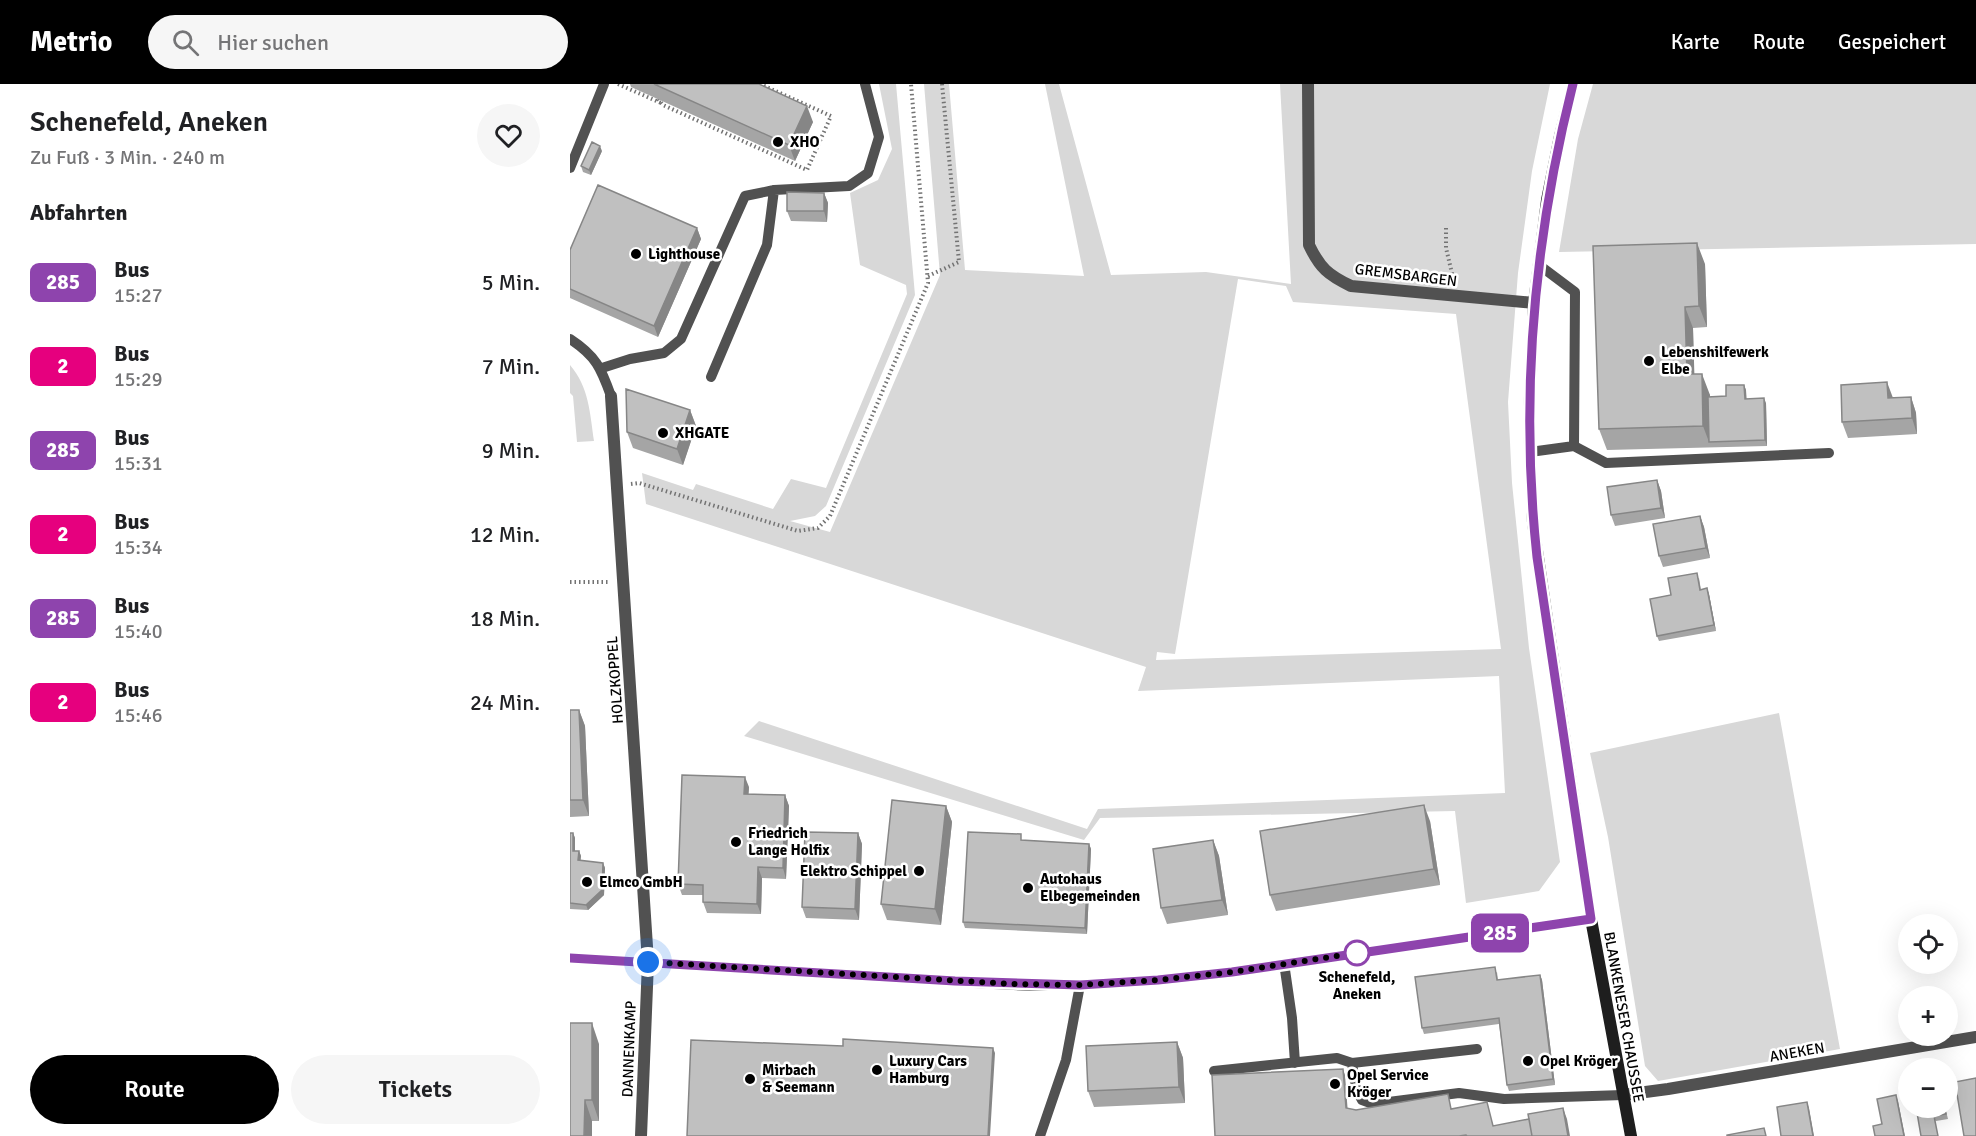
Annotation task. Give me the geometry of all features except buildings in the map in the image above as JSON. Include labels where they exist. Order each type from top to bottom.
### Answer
[{"type":"main road","name":"BLANKENESER CHAUSSEE","points":[[1573,84],[1547,200],[1534,303],[1529,419],[1533,523],[1591,919],[1631,1136]]},
{"type":"street","name":"GREMSBARGEN","points":[[1308,84],[1309,246],[1316,261],[1330,276],[1351,286],[1534,303]]},
{"type":"street","name":"HOLZKOPPEL","points":[[611,396],[648,962]]},
{"type":"street","points":[[570,958],[966,982],[1080,985],[1232,972],[1591,919]]},
{"type":"street","name":"DANNENKAMP","points":[[641,1136],[648,962]]},
{"type":"street","name":"ANEKEN","points":[[1623,1095],[1976,1037]]},
{"type":"lane","points":[[570,168],[604,84]]},
{"type":"lane","points":[[602,368],[630,359],[664,353],[681,339],[745,195],[774,190],[849,186],[868,172],[879,137],[866,84]]},
{"type":"lane","points":[[711,377],[767,245],[774,190]]},
{"type":"lane","points":[[1539,265],[1575,292],[1574,446]]},
{"type":"lane","points":[[570,339],[583,347],[602,368],[611,396]]},
{"type":"lane","points":[[1530,452],[1574,446],[1606,463],[1828,453]]},
{"type":"lane","points":[[1284,963],[1292,1018],[1295,1063]]},
{"type":"lane","points":[[1040,1136],[1066,1060],[1080,985]]},
{"type":"lane","points":[[1214,1071],[1337,1058],[1353,1064],[1478,1049]]},
{"type":"lane","points":[[1353,1064],[1356,1089],[1362,1100],[1373,1104],[1459,1093],[1504,1099],[1623,1095]]},
{"type":"path","points":[[618,84],[807,170],[831,116],[760,84]]},
{"type":"path","points":[[618,484],[639,483],[798,531],[818,528],[830,516],[928,283],[911,84]]},
{"type":"path","points":[[928,276],[959,262],[942,84]]},
{"type":"path","points":[[658,99],[663,105]]},
{"type":"path","points":[[1446,228],[1446,248],[1450,271],[1460,297]]},
{"type":"path","points":[[570,582],[625,583]]},
{"type":"shaded area","points":[[879,84],[896,84],[915,295],[826,506],[815,516],[790,521],[830,532],[940,275],[924,84],[949,84],[965,270],[1084,276],[1045,84],[1059,84],[1111,275],[1206,272],[1291,284],[1280,84],[1550,84],[1532,171],[1518,273],[1508,402],[1512,483],[1529,648],[1560,862],[1539,891],[1466,903],[1455,811],[1100,818],[1084,840],[744,736],[759,721],[1087,829],[1098,809],[1505,793],[1499,676],[1138,691],[1146,667],[646,504],[642,473],[693,490],[696,484],[773,509],[791,479],[826,488],[907,294],[906,285],[860,265],[850,193],[878,180],[892,149]],"holes":[[[1238,279],[1286,286],[1293,302],[1456,314],[1501,649],[1156,660],[1157,652],[1175,654]]]},
{"type":"shaded area","points":[[1593,84],[1976,84],[1976,244],[1559,252],[1578,139]]},
{"type":"shaded area","points":[[570,365],[585,391],[594,441],[577,442],[573,396],[570,393]]},
{"type":"shaded area","points":[[1779,713],[1840,1049],[1658,1081],[1645,1066],[1608,837],[1590,753]]},
{"type":"bus line","name":"285","points":[[570,958],[1030,985],[1080,985],[1232,972],[1591,919],[1537,557],[1533,523],[1529,419],[1534,303],[1547,200],[1573,84]]},
{"type":"place","name":"XHO","points":[[778,142]]},
{"type":"place","name":"Lighthouse","points":[[636,254]]},
{"type":"place","name":"Lebenshilfewerk Elbe","points":[[1649,361]]},
{"type":"place","name":"XHGATE","points":[[663,433]]},
{"type":"place","name":"Friedrich Lange Holfix","points":[[736,842]]},
{"type":"place","name":"Elektro Schippel","points":[[919,871]]},
{"type":"place","name":"Elmco GmbH","points":[[587,882]]},
{"type":"place","name":"Autohaus Elbegemeinden","points":[[1028,888]]},
{"type":"place","name":"Schenefeld, Aneken","points":[[1357,953]]},
{"type":"place","name":"Opel Kröger","points":[[1528,1061]]},
{"type":"place","name":"Luxury Cars Hamburg","points":[[877,1070]]},
{"type":"place","name":"Mirbach & Seemann","points":[[750,1079]]},
{"type":"place","name":"Opel Service Kröger","points":[[1335,1084]]},
{"type":"route","points":[[648,962],[1030,985],[1080,985],[1232,972],[1357,953]]}]
